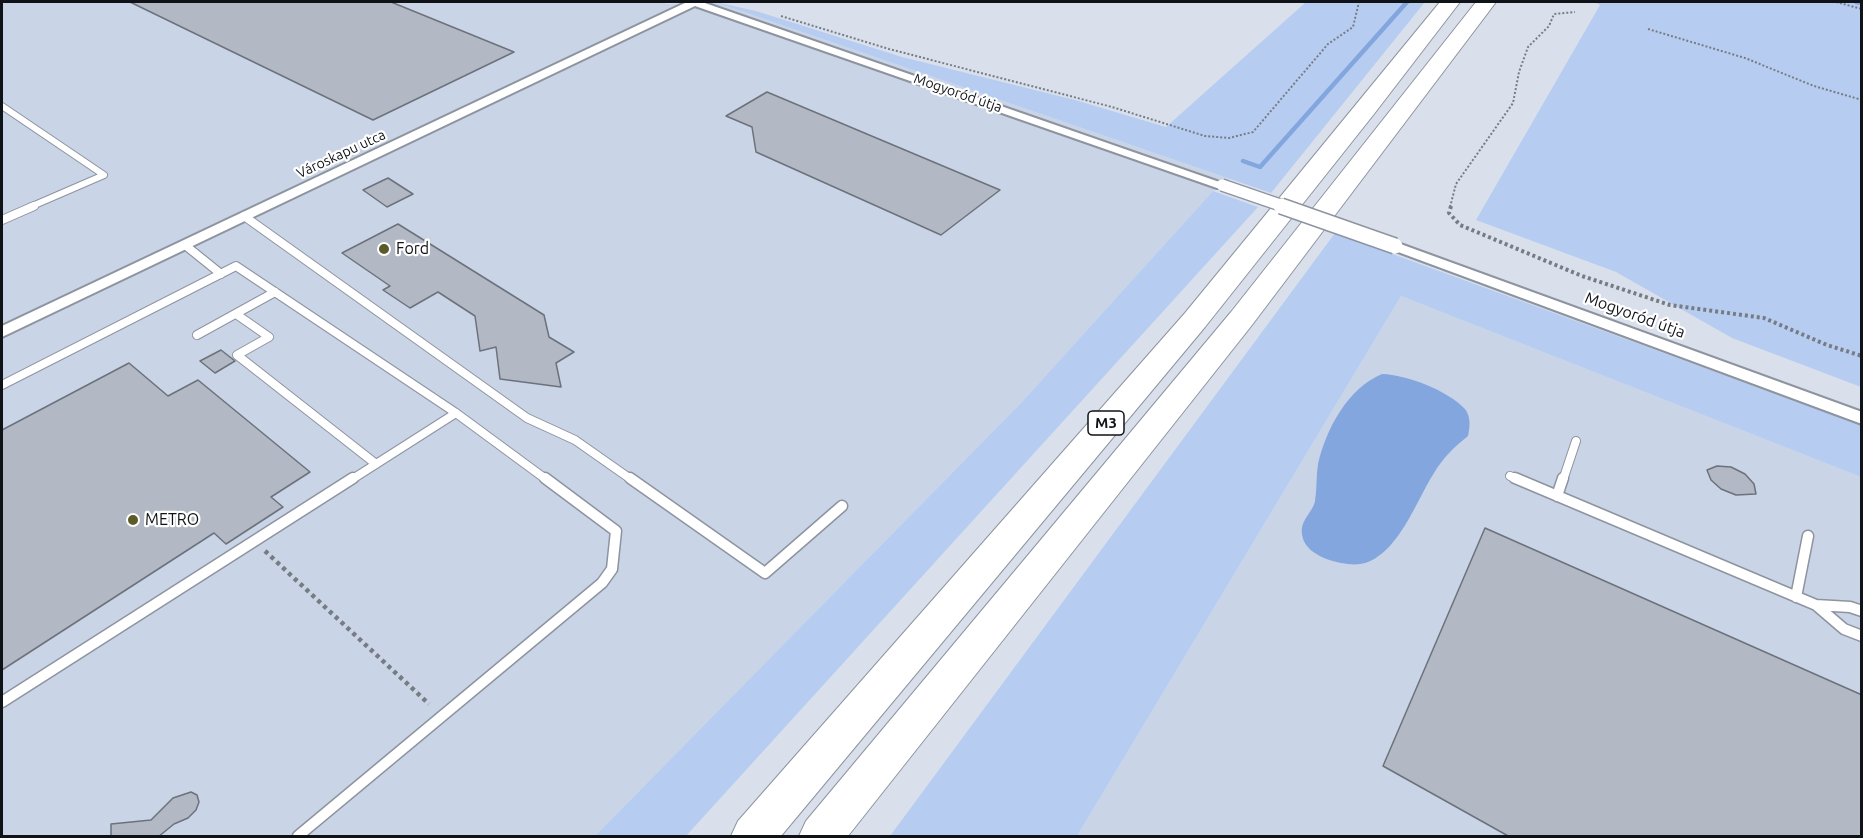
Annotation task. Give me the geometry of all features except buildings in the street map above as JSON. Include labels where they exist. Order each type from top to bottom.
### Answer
[{"type":"highway","name":"M3","points":[[753,837],[1234,273],[1358,121],[1450,2]]},
{"type":"highway","name":"M3","points":[[821,837],[1276,276],[1391,130],[1486,2]]},
{"type":"street","name":"Mogyoród útja","points":[[694,3],[1395,246],[1862,418]]},
{"type":"street","name":"Városkapu utca","points":[[2,332],[694,3]]},
{"type":"lane","points":[[2,106],[104,175],[2,220]]},
{"type":"lane","points":[[244,216],[527,418],[575,440],[765,573],[842,506]]},
{"type":"lane","points":[[185,245],[221,274]]},
{"type":"lane","points":[[2,385],[236,266],[456,413],[616,531],[612,569],[602,583],[298,837]]},
{"type":"lane","points":[[197,335],[275,292]]},
{"type":"lane","points":[[236,314],[269,337],[237,355],[376,464]]},
{"type":"lane","points":[[2,702],[456,413]]},
{"type":"lane","points":[[1557,495],[1576,441]]},
{"type":"lane","points":[[1510,476],[1816,605],[1850,607],[1862,611]]},
{"type":"lane","points":[[1796,597],[1808,536]]},
{"type":"lane","points":[[1816,605],[1844,629],[1862,636]]},
{"type":"path","points":[[778,15],[889,50],[1112,107],[1205,136],[1229,138],[1252,132],[1328,44],[1353,27],[1359,2]]},
{"type":"path","points":[[1836,2],[1862,9]]},
{"type":"path","points":[[1575,12],[1554,14],[1549,26],[1528,47],[1512,103],[1456,184],[1449,213],[1460,225],[1582,276],[1670,305],[1764,318],[1827,345],[1862,356]]},
{"type":"path","points":[[1648,29],[1745,58],[1814,86],[1862,100]]},
{"type":"path","points":[[254,541],[429,704]]},
{"type":"shaded area","points":[[2,2],[661,2],[667,4],[715,2],[1230,179],[1213,191],[1021,403],[595,836],[2,836]]},
{"type":"shaded area","points":[[715,2],[756,11],[902,57],[1075,100],[1166,127],[1306,2],[1425,2],[1271,193]]},
{"type":"shaded area","points":[[1594,2],[1861,2],[1861,387],[1732,338],[1616,272],[1476,220],[1600,5]]},
{"type":"shaded area","points":[[1213,191],[1258,207],[686,836],[595,836],[1021,403]]},
{"type":"shaded area","points":[[1335,233],[1861,425],[1861,477],[1401,296],[1077,836],[890,836]]},
{"type":"shaded area","points":[[1401,296],[1861,477],[1861,836],[1077,836]]},
{"type":"shaded area","points":[[1382,374],[1403,377],[1426,385],[1457,402],[1468,415],[1470,426],[1468,436],[1449,453],[1437,468],[1401,532],[1390,546],[1378,557],[1364,563],[1348,564],[1334,561],[1313,552],[1304,541],[1302,534],[1303,524],[1315,501],[1318,464],[1327,437],[1340,411],[1359,389]]},
{"type":"waterway","points":[[1243,161],[1260,167],[1407,2]]},
{"type":"waterway","points":[[1856,2],[1862,3]]},
{"type":"place","name":"Ford","points":[[384,249]]},
{"type":"place","name":"METRO","points":[[133,520]]}]
